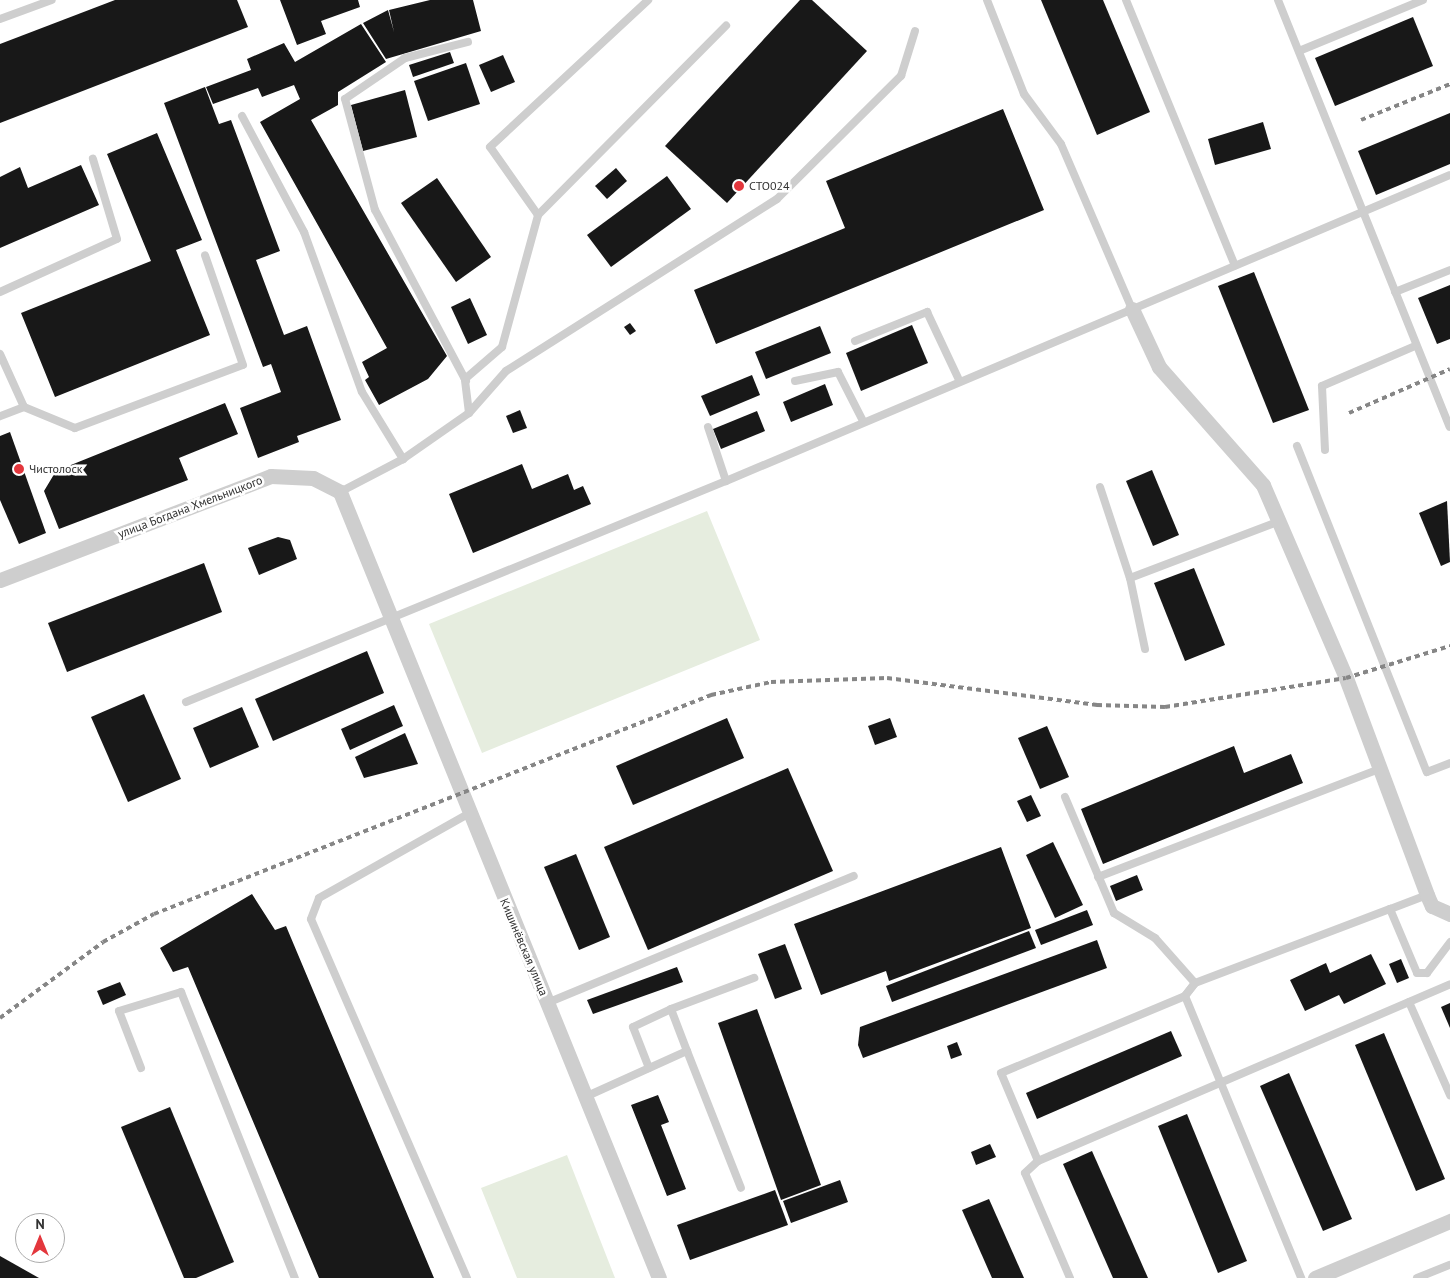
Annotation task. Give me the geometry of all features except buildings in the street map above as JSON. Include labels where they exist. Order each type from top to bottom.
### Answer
[{"type":"street","points":[[1132,309],[1159,367],[1263,484],[1280,521],[1379,769],[1426,895],[1432,906],[1450,914]]},
{"type":"street","name":"улица Богдана Хмельницкого","points":[[0,580],[271,476],[313,478],[340,492]]},
{"type":"street","points":[[340,492],[390,616]]},
{"type":"street","name":"Кишинёвская улица","points":[[390,616],[468,814],[659,1278]]},
{"type":"street","points":[[1315,1278],[1450,1221]]},
{"type":"lane","points":[[0,20],[52,0]]},
{"type":"lane","points":[[538,215],[490,146],[648,0]]},
{"type":"lane","points":[[987,0],[1024,94],[1061,144],[1132,309]]},
{"type":"lane","points":[[1126,0],[1235,266]]},
{"type":"lane","points":[[1278,0],[1300,51],[1415,346],[1450,427]]},
{"type":"lane","points":[[1300,51],[1423,0]]},
{"type":"lane","points":[[466,379],[502,347],[538,215],[726,26]]},
{"type":"lane","points":[[340,492],[404,459],[469,413],[506,371],[777,199],[901,76],[915,32]]},
{"type":"lane","points":[[468,42],[405,58],[345,99],[375,210],[466,379],[469,413]]},
{"type":"lane","points":[[242,116],[304,232],[362,392],[404,459]]},
{"type":"lane","points":[[0,292],[117,239],[93,159]]},
{"type":"lane","points":[[186,702],[390,616],[726,481],[863,421],[960,382],[1450,175]]},
{"type":"lane","points":[[0,416],[24,407],[75,428],[243,365],[205,255]]},
{"type":"lane","points":[[1395,292],[1450,270]]},
{"type":"lane","points":[[855,341],[927,312],[960,382]]},
{"type":"lane","points":[[1325,450],[1322,386],[1415,346]]},
{"type":"lane","points":[[0,354],[24,407]]},
{"type":"lane","points":[[795,381],[838,372],[863,421]]},
{"type":"lane","points":[[708,427],[726,481]]},
{"type":"lane","points":[[1297,446],[1427,772],[1450,763]]},
{"type":"lane","points":[[1100,486],[1130,578],[1145,649]]},
{"type":"lane","points":[[1130,578],[1280,521]]},
{"type":"lane","points":[[1098,877],[1379,769]]},
{"type":"lane","points":[[1065,797],[1114,913],[1155,938],[1195,982]]},
{"type":"lane","points":[[467,1278],[311,919],[319,898],[468,814]]},
{"type":"lane","points":[[547,1003],[854,876]]},
{"type":"lane","points":[[1038,1160],[1001,1074],[1185,996],[1195,982],[1426,895]]},
{"type":"lane","points":[[1390,909],[1412,966],[1420,975],[1433,967],[1450,942]]},
{"type":"lane","points":[[649,1068],[633,1027],[670,1009],[754,978]]},
{"type":"lane","points":[[1070,1278],[1025,1173],[1038,1160],[1222,1084],[1450,984]]},
{"type":"lane","points":[[141,1068],[119,1011],[181,992],[295,1278]]},
{"type":"lane","points":[[1185,996],[1301,1278]]},
{"type":"lane","points":[[1410,1002],[1450,1095]]},
{"type":"lane","points":[[670,1009],[741,1188]]},
{"type":"lane","points":[[585,1096],[687,1051]]},
{"type":"lane","points":[[1417,1278],[1450,1265]]},
{"type":"shaded area","points":[[707,511],[760,640],[482,753],[429,624]]},
{"type":"shaded area","points":[[567,1155],[615,1278],[517,1278],[481,1188]]},
{"type":"railway","points":[[1361,120],[1450,84]]},
{"type":"railway","points":[[1349,413],[1450,369]]},
{"type":"railway","points":[[0,1018],[103,942],[154,914],[711,695],[771,682],[887,678],[1097,705],[1165,707],[1346,678],[1450,646]]},
{"type":"place","name":"СТО024","points":[[739,186]]},
{"type":"place","name":"Чистолоск","points":[[19,469]]}]
